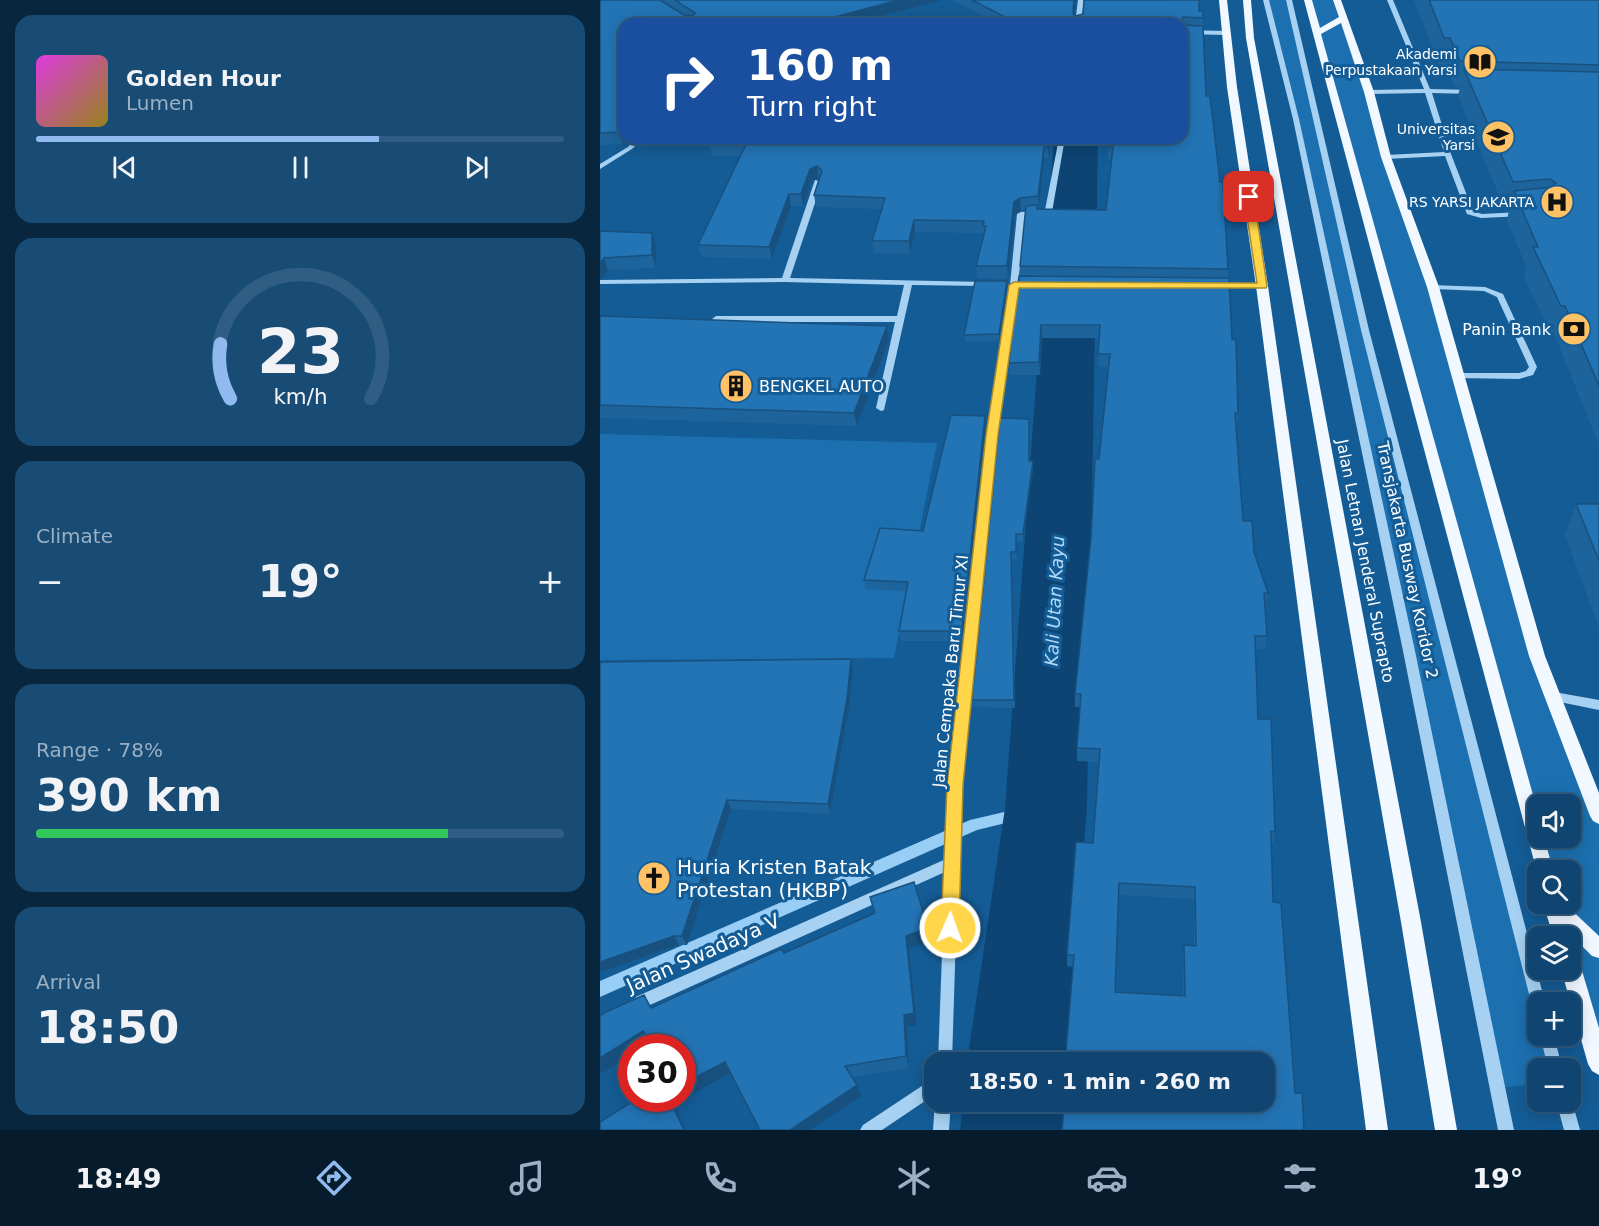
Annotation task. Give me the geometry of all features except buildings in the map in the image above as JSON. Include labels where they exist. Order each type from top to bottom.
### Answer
[{"type":"main road","points":[[1223,0],[1377,1130]]},
{"type":"main road","name":"Jalan Letnan Jenderal Suprapto","points":[[1247,0],[1252,50],[1411,922],[1446,1130]]},
{"type":"main road","points":[[1308,0],[1541,860]]},
{"type":"main road","points":[[1337,0],[1369,92],[1386,157],[1433,287],[1538,656],[1599,816]]},
{"type":"main road","points":[[1316,33],[1342,19]]},
{"type":"main road","points":[[1564,914],[1599,949]]},
{"type":"main road","points":[[1575,980],[1599,1064]]},
{"type":"street","points":[[1079,18],[1081,0]]},
{"type":"street","name":"Transjakarta Busway Koridor 2","points":[[1266,0],[1296,119],[1410,651],[1506,1130]]},
{"type":"street","name":"Transjakarta Busway Koridor 2","points":[[1289,0],[1365,330],[1536,992]]},
{"type":"street","points":[[1390,0],[1428,91],[1470,212],[1474,215],[1532,213]]},
{"type":"street","points":[[1188,32],[1227,33]]},
{"type":"street","points":[[1369,92],[1485,92]]},
{"type":"street","points":[[600,167],[634,144]]},
{"type":"street","name":"Jalan Cempaka Baru Timur XI","points":[[945,1052],[954,805],[992,435],[1014,285],[1021,214],[1048,212],[1061,144]]},
{"type":"street","points":[[1386,157],[1448,154]]},
{"type":"street","points":[[785,280],[818,182]]},
{"type":"street","points":[[600,282],[785,280],[993,285]]},
{"type":"street","points":[[881,408],[908,283]]},
{"type":"street","points":[[1204,285],[1262,286]]},
{"type":"street","points":[[1433,287],[1485,289],[1500,296],[1533,367],[1530,373],[1519,376],[1458,376]]},
{"type":"street","points":[[716,319],[901,319]]},
{"type":"street","points":[[1554,697],[1599,705]]},
{"type":"street","name":"Jalan Swadaya V","points":[[621,1011],[953,862]]},
{"type":"street","points":[[868,1130],[924,1093]]},
{"type":"street","points":[[941,1130],[942,1112]]},
{"type":"street","points":[[1567,1112],[1572,1130]]},
{"type":"shaded area","points":[[1266,0],[1289,0],[1350,263],[1527,959],[1527,980],[1532,980],[1535,992],[1527,992],[1527,1046],[1550,1046],[1553,1058],[1527,1058],[1527,1085],[1498,1088],[1332,288]]},
{"type":"shaded area","points":[[1308,0],[1337,0],[1433,287],[1537,656],[1599,816],[1599,1064],[1581,1000],[1581,992],[1579,992],[1575,980],[1581,980],[1581,926],[1565,926],[1559,914],[1581,914],[1581,860],[1541,860],[1538,848],[1581,848],[1581,794],[1527,794],[1527,807]]},
{"type":"shaded area","points":[[600,434],[937,443],[894,658],[600,660]]},
{"type":"waterway","name":"Kali Utan Kayu","points":[[1017,1052],[1046,808],[1076,144]]},
{"type":"waterway","points":[[600,989],[975,824],[1046,808]]},
{"type":"waterway","name":"Kali Utan Kayu","points":[[1011,1130],[1012,1112]]},
{"type":"place","name":"Akademi Perpustakaan Yarsi","points":[[1480,62]]},
{"type":"place","name":"Universitas Yarsi","points":[[1498,137]]},
{"type":"place","name":"RS YARSI JAKARTA","points":[[1557,202]]},
{"type":"place","name":"Panin Bank","points":[[1574,329]]},
{"type":"place","name":"BENGKEL AUTO","points":[[736,386]]},
{"type":"place","name":"Huria Kristen Batak Protestan (HKBP)","points":[[654,878]]},
{"type":"route","points":[[950,928],[955,785],[992,435],[1014,285],[1262,286],[1249,197]]}]
